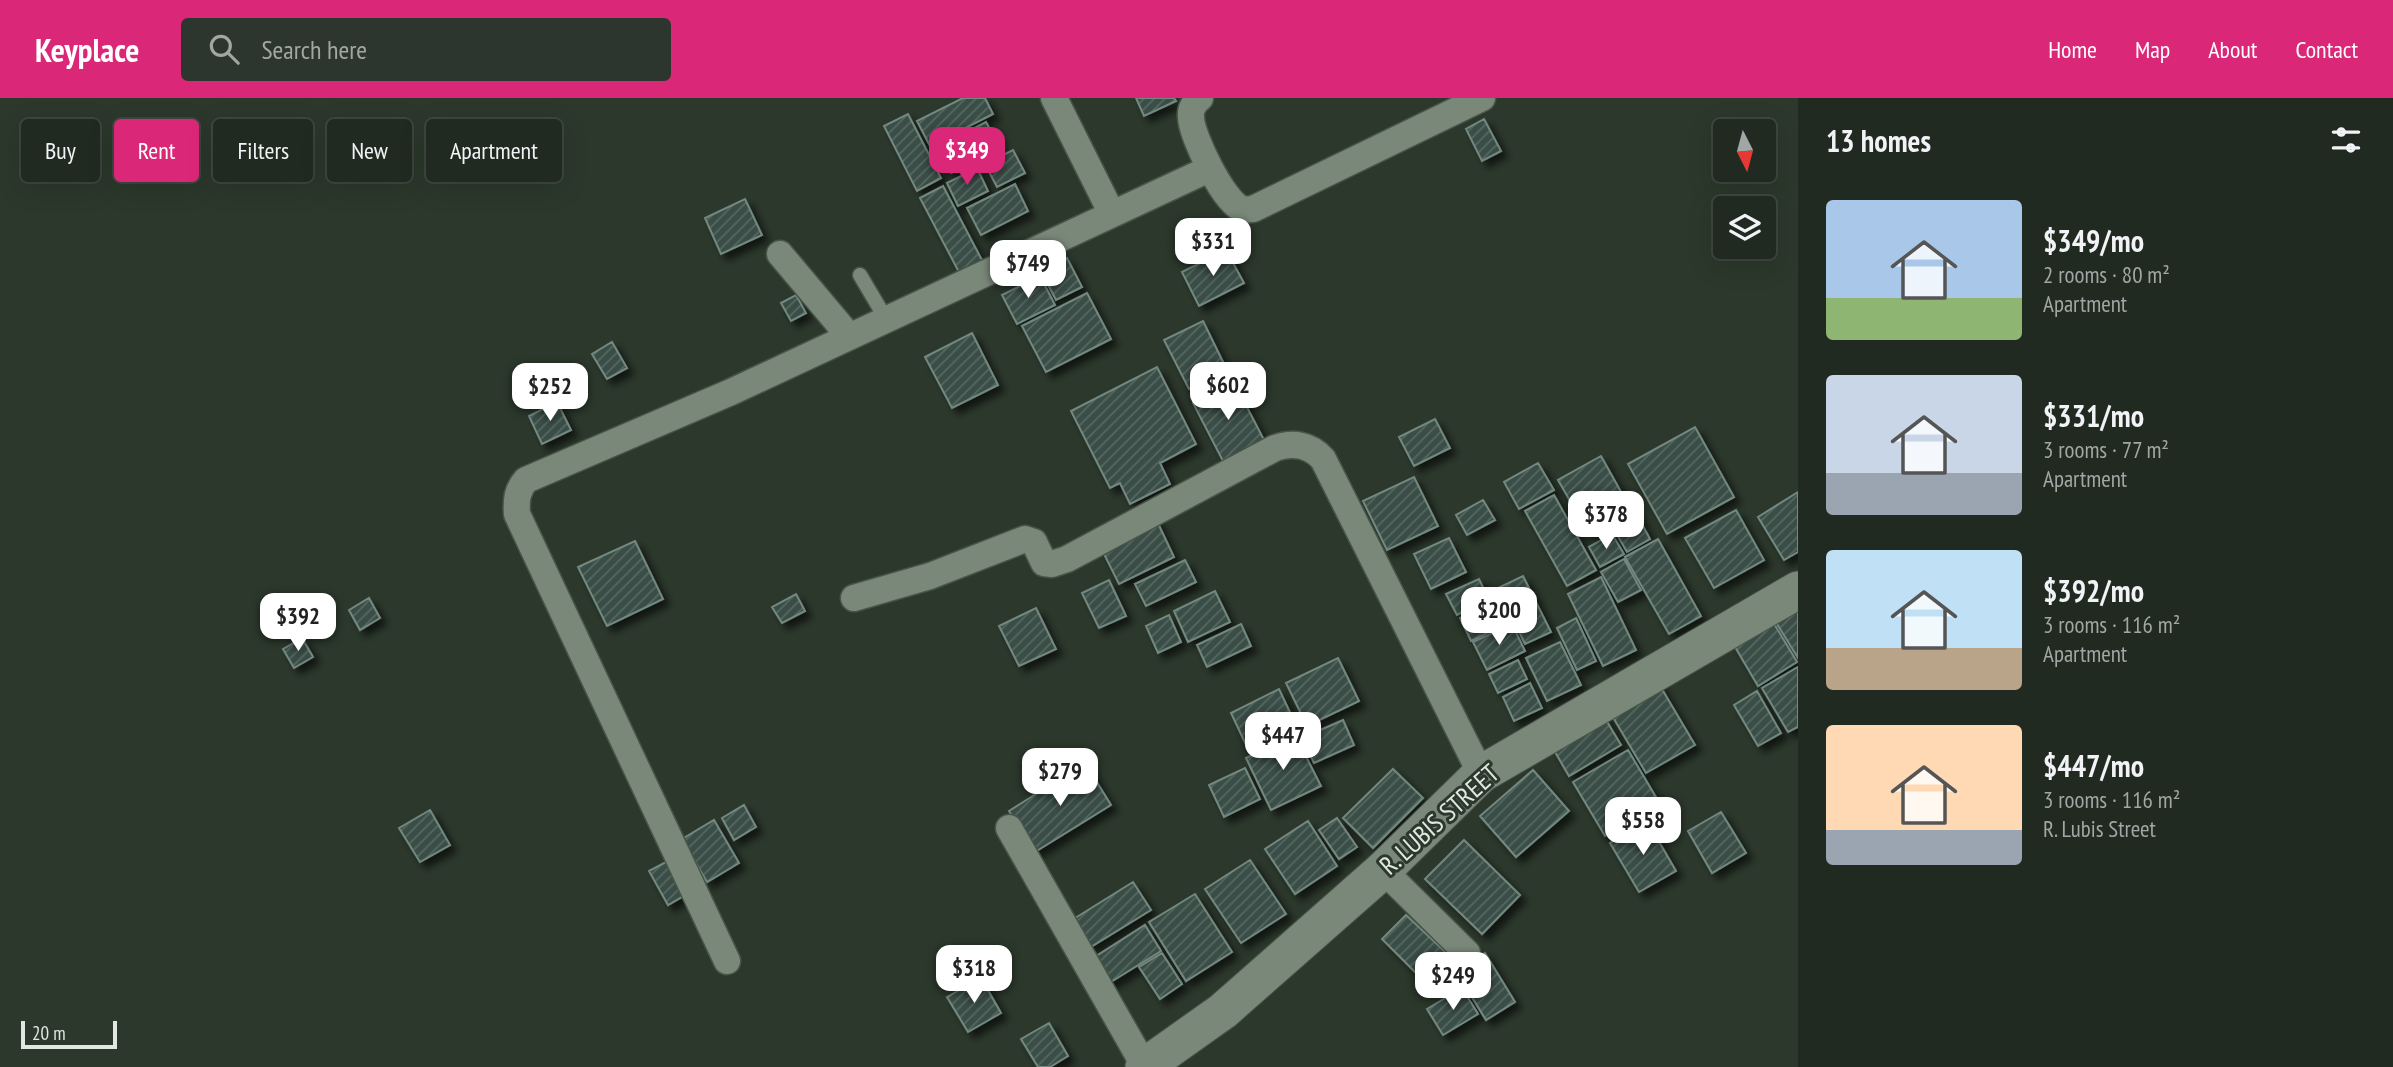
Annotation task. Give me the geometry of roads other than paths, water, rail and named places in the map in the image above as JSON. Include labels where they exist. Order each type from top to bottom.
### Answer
[{"type":"street","points":[[1054,98],[1112,214]]},
{"type":"street","points":[[1200,98],[1192,108],[1191,123],[1209,169],[1240,209],[1253,209],[1482,98]]},
{"type":"street","points":[[727,961],[517,514],[519,488],[526,480],[731,392],[1209,169]]},
{"type":"street","points":[[780,254],[849,336]]},
{"type":"street","points":[[854,598],[930,576],[1025,539],[1034,542],[1044,562],[1052,564],[1067,559],[1275,448],[1304,445],[1317,451],[1323,459],[1482,774]]},
{"type":"street","name":"R. LUBIS STREET","points":[[1144,1067],[1223,1011],[1383,870],[1482,774],[1798,590]]},
{"type":"street","points":[[1009,828],[1144,1067]]},
{"type":"street","points":[[1383,870],[1466,953]]},
{"type":"lane","points":[[860,275],[886,319]]}]
